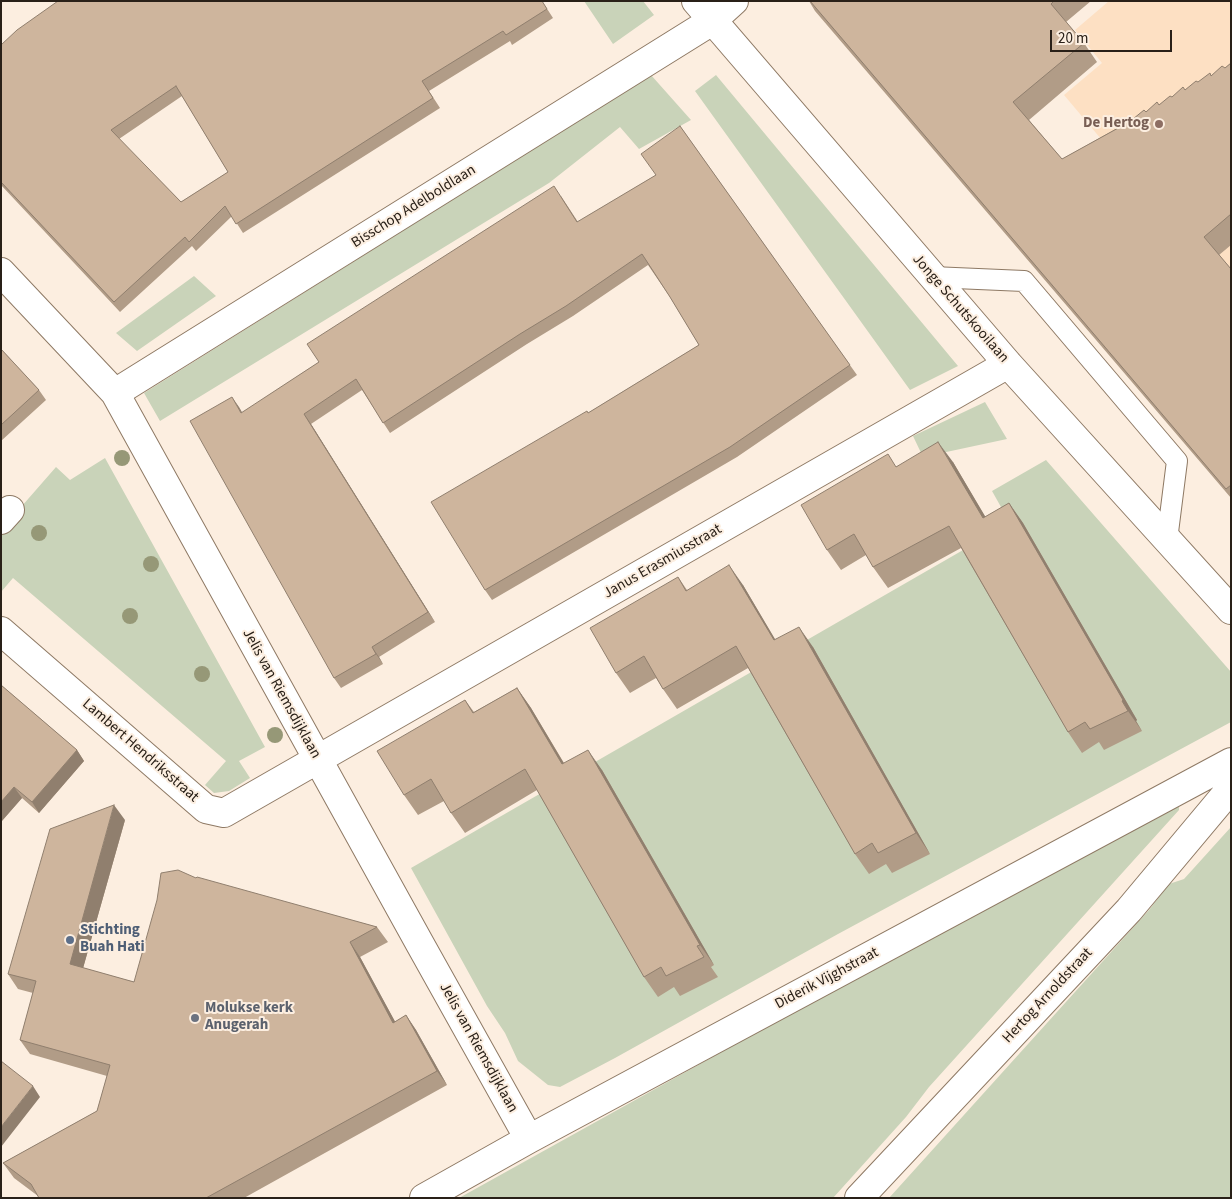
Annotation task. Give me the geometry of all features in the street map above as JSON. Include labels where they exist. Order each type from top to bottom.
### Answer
[{"type":"street","name":"Bisschop Adelboldlaan","points":[[115,393],[704,11],[734,1]]},
{"type":"street","name":"Jonge Schutskooilaan","points":[[704,11],[1008,364],[1231,610]]},
{"type":"street","name":"Jelis van Riemsdijklaan","points":[[1,272],[115,393],[530,1139]]},
{"type":"street","name":"Janus Erasmiusstraat","points":[[318,760],[1008,364]]},
{"type":"street","name":"Lambert Hendriksstraat","points":[[1,631],[206,809],[224,813],[318,760]]},
{"type":"street","name":"Diderik Vijghstraat","points":[[424,1198],[530,1139],[1231,762]]},
{"type":"street","name":"Hertog Arnoldstraat","points":[[859,1198],[1129,910],[1231,788]]},
{"type":"lane","points":[[932,277],[1024,281],[1177,461],[1167,540]]},
{"type":"shaded area","name":"De Hertog","points":[[1109,1],[1231,1],[1231,275],[1112,152],[1064,95],[1102,63],[1075,30]]},
{"type":"green space","points":[[584,1],[643,1],[654,15],[613,44]]},
{"type":"green space","points":[[651,75],[691,120],[639,149],[620,127],[549,183],[160,421],[144,393]]},
{"type":"green space","points":[[716,75],[958,366],[910,390],[695,91]]},
{"type":"green space","points":[[194,276],[216,296],[137,351],[116,333]]},
{"type":"green space","points":[[985,402],[1007,439],[923,457],[913,436]]},
{"type":"green space","points":[[105,458],[265,747],[239,761],[250,778],[229,791],[214,793],[205,785],[226,761],[13,578],[1,592],[1,530],[56,467],[70,480]]},
{"type":"green space","points":[[1046,460],[1231,672],[1231,722],[838,934],[560,1087],[548,1085],[518,1061],[505,1033],[487,1006],[411,868],[1010,523],[992,491]]},
{"type":"green space","points":[[1179,806],[1179,810],[929,1087],[906,1117],[833,1198],[459,1198],[860,975],[1163,811]]},
{"type":"green space","points":[[1231,827],[1231,1198],[889,1198],[1149,910],[1169,884],[1184,879]]},
{"type":"building","points":[[58,1],[542,1],[547,9],[506,35],[503,31],[422,81],[433,98],[236,224],[225,206],[189,242],[185,237],[114,302],[1,182],[1,45],[17,30]],"holes":[[[176,86],[228,172],[181,202],[111,130]]]},
{"type":"building","points":[[810,1],[1054,1],[1051,4],[1084,43],[1013,102],[1062,159],[1120,127],[1131,117],[1133,119],[1144,110],[1146,112],[1157,102],[1159,105],[1183,87],[1185,90],[1196,81],[1198,82],[1210,73],[1211,76],[1222,66],[1225,68],[1231,63],[1231,214],[1204,237],[1231,269],[1231,485],[1226,489]]},
{"type":"building","points":[[680,126],[850,365],[730,447],[485,590],[431,502],[587,411],[588,413],[699,345],[670,297],[642,254],[566,306],[383,423],[356,379],[304,414],[428,612],[372,647],[376,654],[334,678],[190,421],[232,397],[241,413],[319,362],[307,344],[554,186],[577,222],[656,175],[641,154]]},
{"type":"building","points":[[1,349],[39,390],[1,425]]},
{"type":"building","points":[[938,442],[983,518],[1009,503],[1128,711],[1090,729],[1085,722],[1068,732],[949,526],[873,567],[854,534],[827,550],[801,505],[888,454],[896,467]]},
{"type":"building","points":[[729,565],[774,640],[799,627],[916,833],[878,853],[872,843],[855,854],[736,646],[663,689],[644,656],[616,673],[590,628],[678,577],[686,591]]},
{"type":"building","points":[[1,685],[77,750],[32,802],[14,787],[1,802]]},
{"type":"building","points":[[517,688],[562,764],[588,750],[700,945],[697,946],[704,957],[666,976],[661,967],[644,977],[525,769],[451,813],[431,779],[404,795],[377,751],[465,700],[473,713]]},
{"type":"building","points":[[114,805],[70,964],[134,982],[157,900],[161,873],[178,870],[196,878],[377,927],[350,942],[393,1023],[406,1015],[437,1071],[206,1198],[39,1198],[31,1184],[3,1163],[97,1111],[110,1065],[20,1040],[36,981],[8,974],[50,829]]},
{"type":"building","points":[[1,1061],[33,1086],[1,1127]]},
{"type":"place","name":"De Hertog","points":[[1159,124]]},
{"type":"place","name":"Stichting Buah Hati","points":[[70,940]]},
{"type":"place","name":"Molukse kerk Anugerah","points":[[195,1018]]}]
